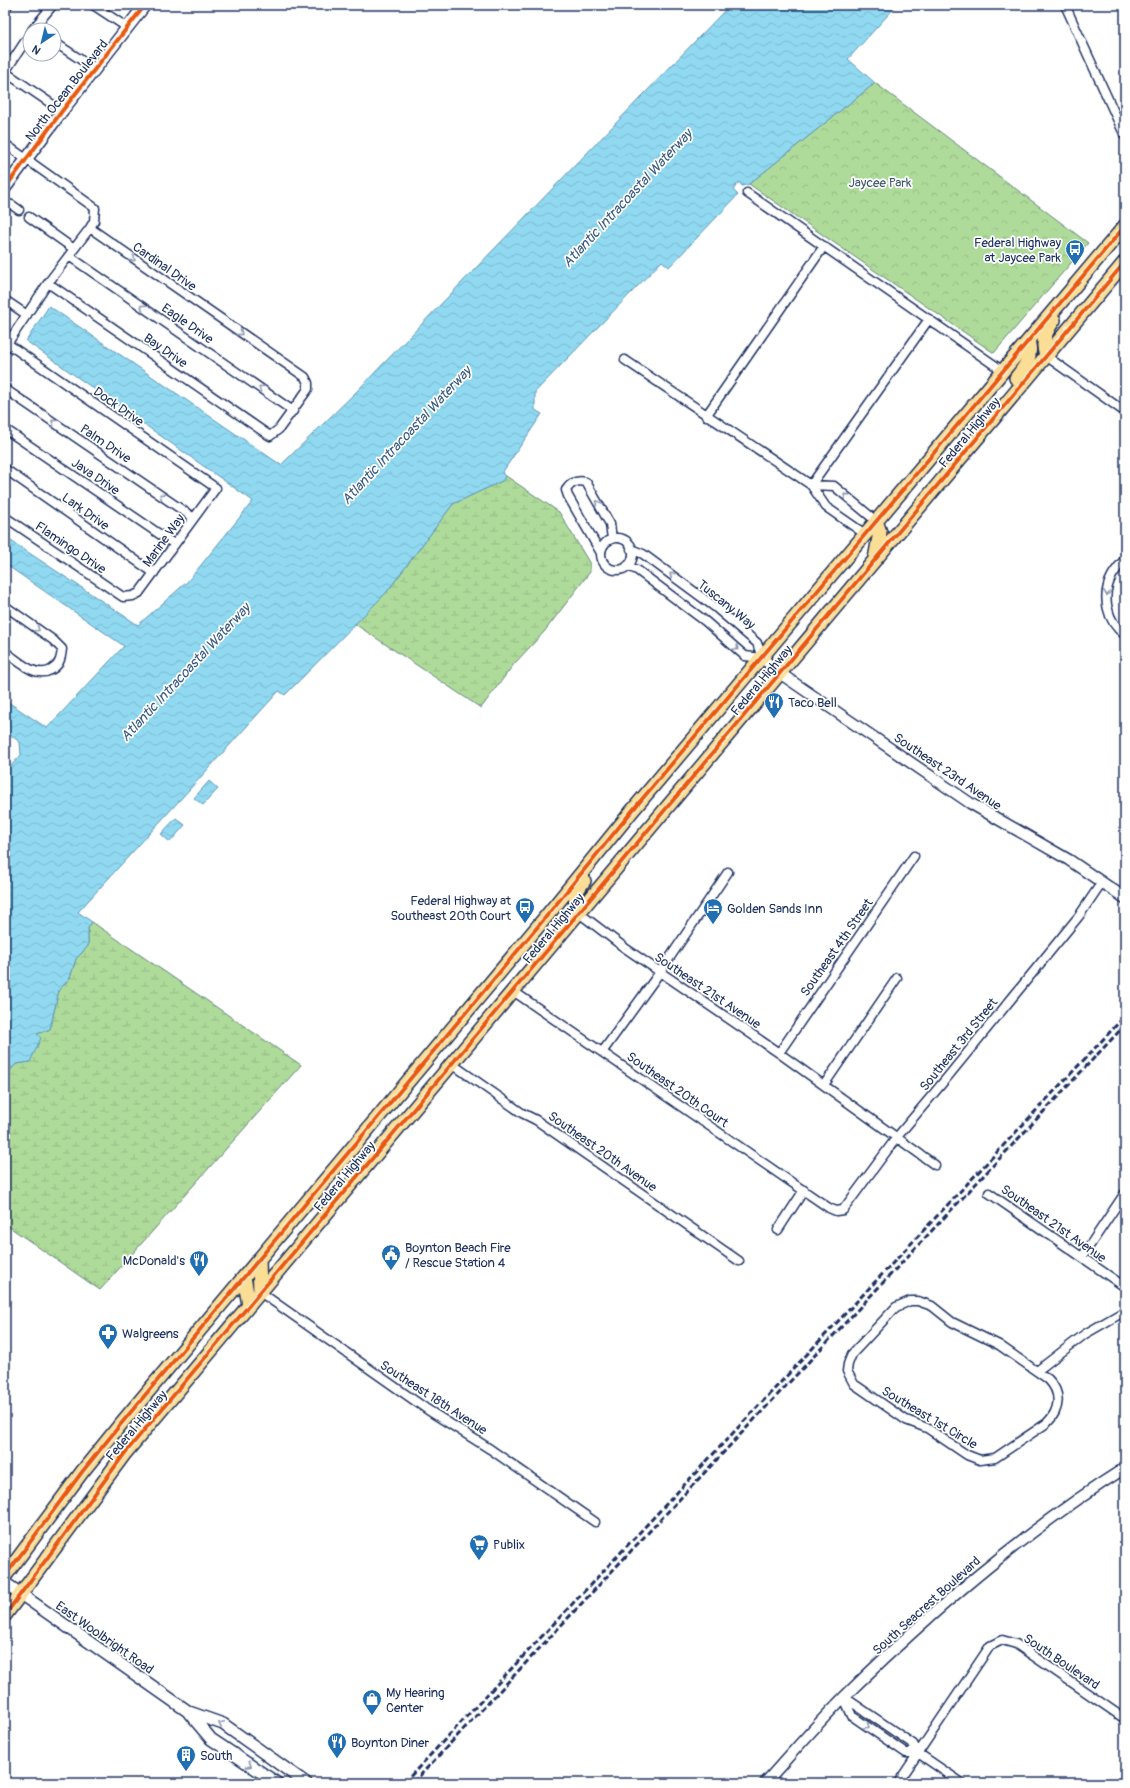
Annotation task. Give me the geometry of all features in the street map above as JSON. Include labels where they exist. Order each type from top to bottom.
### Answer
[{"type":"main road","name":"North Ocean Boulevard","points":[[5,188],[31,162],[62,111],[128,28],[144,5]]},
{"type":"main road","name":"Federal Highway","points":[[5,1576],[99,1450],[556,904],[632,811],[1125,226]]},
{"type":"main road","name":"Federal Highway","points":[[5,1615],[121,1459],[1125,262]]},
{"type":"main road","points":[[1046,356],[1044,344],[1048,328],[1089,279],[1093,264]]},
{"type":"main road","points":[[975,440],[977,428],[982,418],[1026,366],[1030,355],[1028,341]]},
{"type":"main road","points":[[874,562],[880,532],[876,521]]},
{"type":"main road","points":[[579,913],[576,908],[576,891],[622,835],[632,811]]},
{"type":"main road","points":[[556,904],[565,929]]},
{"type":"main road","points":[[259,1259],[260,1292]]},
{"type":"main road","points":[[244,1277],[249,1305]]},
{"type":"main road","name":"East Woolbright Road","points":[[5,1583],[189,1712],[223,1724],[306,1783]]},
{"type":"main road","name":"East Woolbright Road","points":[[189,1712],[211,1739],[277,1783]]},
{"type":"street","points":[[5,9],[8,5]]},
{"type":"street","points":[[39,22],[53,5]]},
{"type":"street","points":[[93,5],[128,28]]},
{"type":"street","points":[[1065,5],[1125,136]]},
{"type":"street","points":[[22,46],[5,72],[62,111]]},
{"type":"street","points":[[62,47],[95,69]]},
{"type":"street","points":[[5,144],[95,208],[94,220],[90,228],[48,283],[6,346]]},
{"type":"street","points":[[747,194],[1003,371]]},
{"type":"street","points":[[5,203],[12,205],[19,210]]},
{"type":"street","points":[[29,217],[74,248]]},
{"type":"street","name":"Cardinal Drive","points":[[90,228],[305,377],[308,383],[308,389],[293,411]]},
{"type":"street","points":[[706,416],[824,246]]},
{"type":"street","name":"Eagle Drive","points":[[69,256],[293,411]]},
{"type":"street","name":"Bay Drive","points":[[48,283],[270,436],[280,429],[293,411]]},
{"type":"street","points":[[5,300],[27,315]]},
{"type":"street","points":[[811,485],[929,319]]},
{"type":"street","name":"Dock Drive","points":[[6,346],[216,488]]},
{"type":"street","points":[[1046,356],[1125,412]]},
{"type":"street","points":[[625,360],[706,416],[811,485],[826,507],[865,534]]},
{"type":"street","name":"Palm Drive","points":[[5,389],[194,518]]},
{"type":"street","name":"Java Drive","points":[[5,429],[174,544]]},
{"type":"street","name":"Lark Drive","points":[[5,468],[154,573]]},
{"type":"street","points":[[601,553],[604,544],[612,539],[610,524],[586,482],[579,481],[570,484],[566,490],[568,496],[601,553],[603,561],[610,568],[618,570],[627,566],[632,558],[632,549]]},
{"type":"street","points":[[811,485],[834,486],[876,521]]},
{"type":"street","name":"Marine Way","points":[[123,597],[133,596],[139,592],[216,488]]},
{"type":"street","name":"Flamingo Drive","points":[[5,517],[123,597]]},
{"type":"street","name":"Tuscany Way","points":[[612,539],[622,539],[632,549],[644,554],[720,612],[756,643],[762,658]]},
{"type":"street","points":[[1125,559],[1112,576],[1106,598],[1112,620],[1125,635]]},
{"type":"street","points":[[627,566],[637,570],[705,621],[745,656],[762,658]]},
{"type":"street","points":[[5,606],[53,640],[62,649],[62,657],[58,665],[46,672],[39,673],[5,652]]},
{"type":"street","name":"Southeast 23rd Avenue","points":[[762,658],[780,673],[970,803],[1049,848],[1125,898]]},
{"type":"street","name":"Southeast 4th Street","points":[[779,1053],[914,856]]},
{"type":"street","points":[[603,1052],[728,872]]},
{"type":"street","name":"Southeast 3rd Street","points":[[830,1208],[836,1211],[843,1210],[897,1137],[1079,916],[1102,882]]},
{"type":"street","name":"Southeast 21st Avenue","points":[[579,913],[586,920],[779,1053],[935,1165]]},
{"type":"street","points":[[824,1085],[897,978]]},
{"type":"street","name":"Southeast 20th Court","points":[[513,991],[830,1208]]},
{"type":"street","name":"Southeast 20th Avenue","points":[[452,1064],[522,1113],[536,1120],[739,1261]]},
{"type":"street","points":[[778,1230],[804,1190]]},
{"type":"street","name":"Southeast 21st Avenue","points":[[989,1193],[1125,1288]]},
{"type":"street","points":[[1082,1257],[1125,1193]]},
{"type":"street","name":"Southeast 18th Avenue","points":[[260,1292],[428,1410],[490,1449],[595,1522]]},
{"type":"street","name":"Southeast 1st Circle","points":[[918,1301],[932,1306],[959,1327],[999,1345],[1037,1371],[1048,1379],[1056,1390],[1058,1404],[1053,1417],[1047,1423],[995,1458],[980,1460],[967,1455],[927,1428],[906,1420],[854,1384],[847,1371],[852,1354],[896,1307],[903,1303],[918,1301]]},
{"type":"street","points":[[1037,1371],[1085,1334],[1125,1310]]},
{"type":"street","name":"South Seacrest Boulevard","points":[[765,1783],[844,1697],[938,1608],[993,1562],[1085,1493],[1125,1468]]},
{"type":"street","name":"South Boulevard","points":[[898,1783],[990,1646],[1002,1640],[1016,1644],[1125,1719]]},
{"type":"street","points":[[844,1697],[852,1716],[906,1753],[918,1753],[962,1783]]},
{"type":"green space","name":"Jaycee Park","points":[[875,83],[1088,243],[994,353],[749,184]]},
{"type":"green space","points":[[506,476],[559,512],[590,564],[590,572],[544,632],[514,664],[481,708],[355,624],[386,593],[453,504],[502,481]]},
{"type":"green space","points":[[92,922],[301,1065],[100,1290],[5,1224],[5,1076],[16,1064],[30,1062],[37,1034],[50,1029],[59,990],[70,978],[76,959],[88,946],[88,928]]},
{"type":"water","name":"Atlantic Intracoastal Waterway","points":[[730,5],[897,5],[848,59],[875,83],[749,184],[742,186],[739,182],[733,190],[738,195],[669,267],[662,261],[535,392],[535,410],[542,414],[502,473],[506,476],[502,481],[453,504],[386,593],[285,695],[279,691],[78,912],[92,922],[88,928],[88,946],[76,959],[70,978],[59,990],[50,1029],[37,1034],[41,1038],[30,1062],[16,1064],[5,1076],[5,772],[21,755],[20,742],[5,731],[5,700],[47,728],[124,646],[5,564],[5,537],[138,625],[188,581],[253,501],[26,341],[49,306],[281,465],[357,391]]},
{"type":"water","points":[[209,781],[218,789],[203,805],[194,798]]},
{"type":"water","points":[[176,818],[185,825],[170,842],[161,834]]},
{"type":"railway","points":[[404,1783],[1125,1016]]},
{"type":"railway","points":[[413,1783],[1125,1025]]},
{"type":"cycle path","points":[[5,188],[62,111],[145,5]]},
{"type":"cycle path","points":[[5,1576],[82,1472],[120,1425],[545,918],[632,811],[1125,226]]},
{"type":"cycle path","points":[[5,1615],[125,1453],[1125,262]]},
{"type":"place","name":"Federal Highway at Jaycee Park","points":[[1075,266]]},
{"type":"place","name":"Taco Bell","points":[[774,719]]},
{"type":"place","name":"Federal Highway at Southeast 20th Court","points":[[525,924]]},
{"type":"place","name":"Golden Sands Inn","points":[[713,925]]},
{"type":"place","name":"Boynton Beach Fire / Rescue Station 4","points":[[391,1271]]},
{"type":"place","name":"McDonald's","points":[[199,1277]]},
{"type":"place","name":"Walgreens","points":[[108,1350]]},
{"type":"place","name":"Publix","points":[[479,1561]]},
{"type":"place","name":"My Hearing Center","points":[[372,1716]]},
{"type":"place","name":"Boynton Diner","points":[[337,1759]]},
{"type":"place","name":"South","points":[[186,1772]]}]
